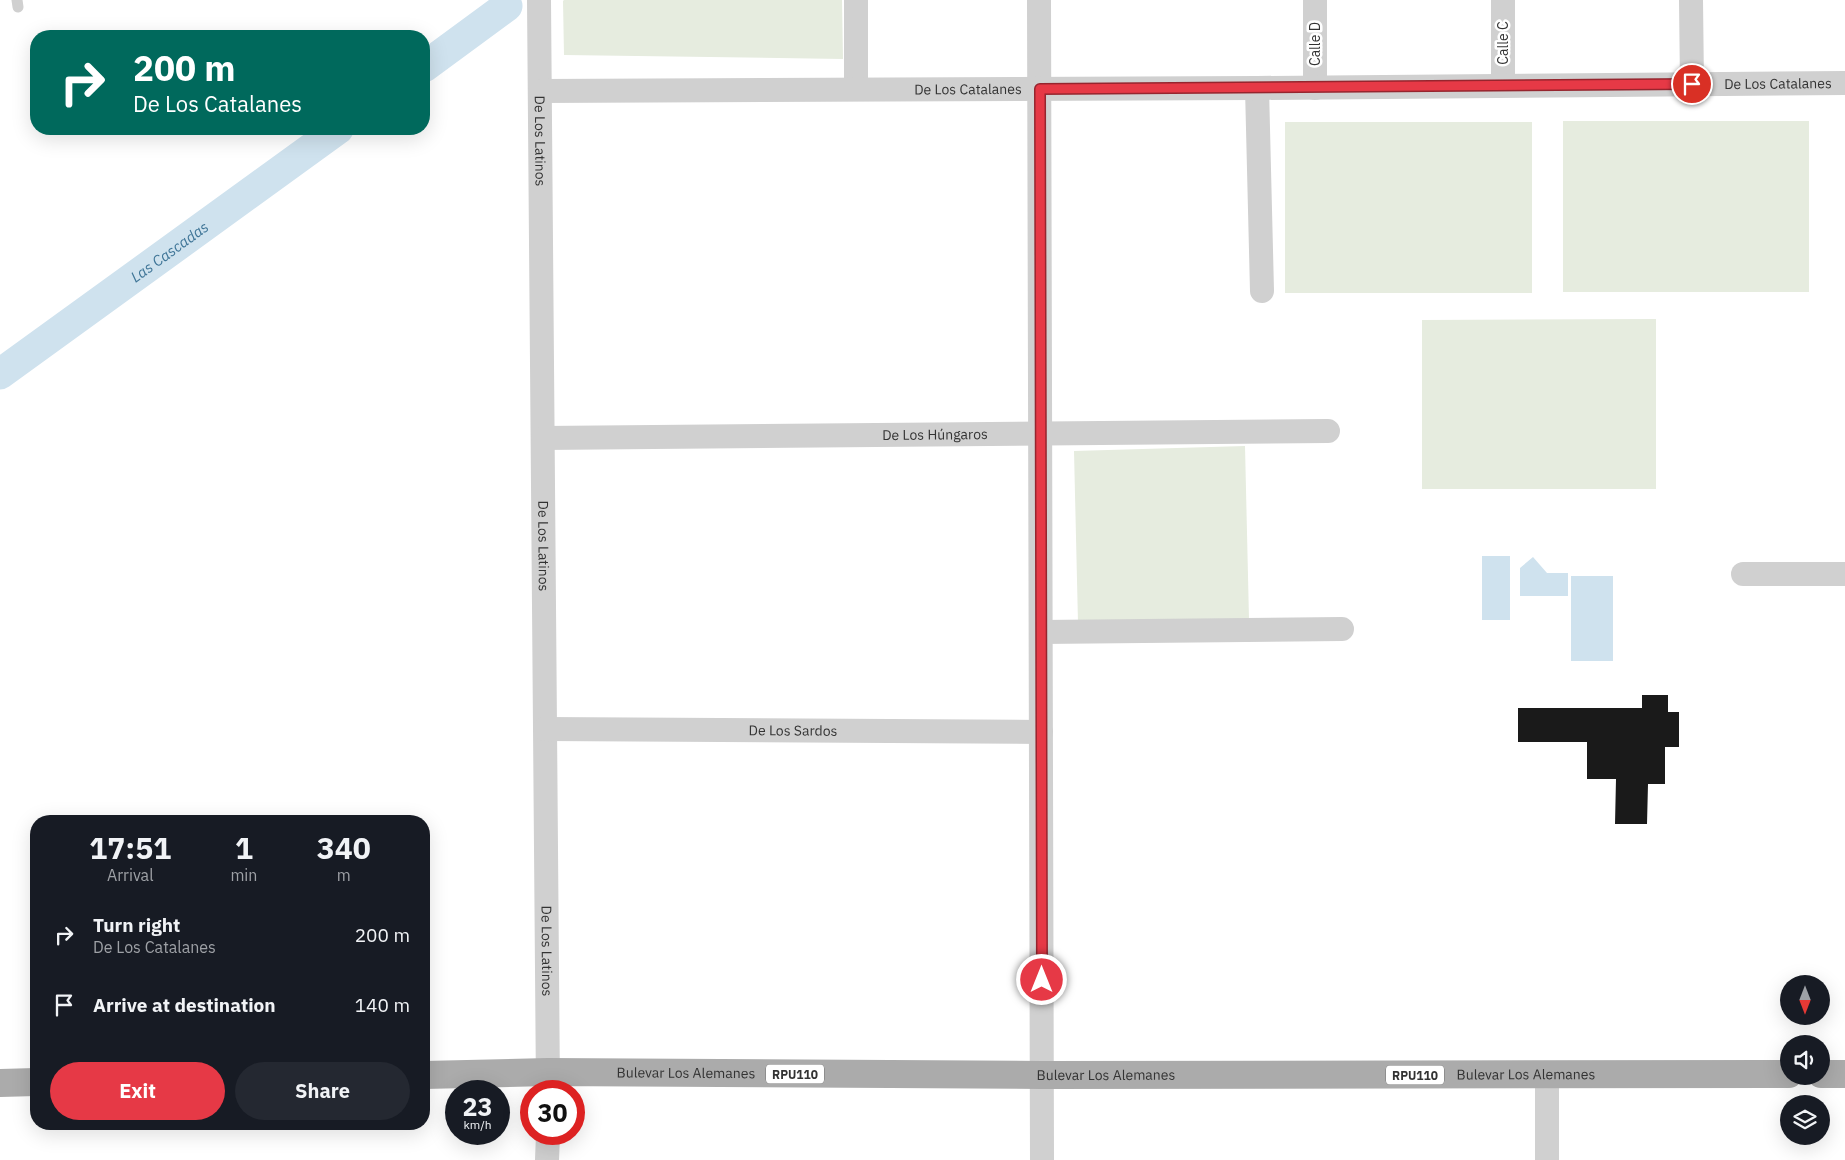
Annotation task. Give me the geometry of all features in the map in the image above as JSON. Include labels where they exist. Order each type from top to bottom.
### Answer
[{"type":"main road","name":"Bulevar Los Alemanes","points":[[585,1081],[1042,1075],[1780,1074]]},
{"type":"main road","points":[[1830,1074],[1845,1074]]},
{"type":"main road","name":"Bulevar Los Alemanes","points":[[430,1075],[520,1080]]},
{"type":"main road","points":[[0,1083],[30,1082]]},
{"type":"street","name":"De Los Latinos","points":[[539,0],[548,1080]]},
{"type":"street","points":[[856,0],[856,89]]},
{"type":"street","points":[[1039,0],[1042,1160]]},
{"type":"street","name":"Calle D","points":[[1315,0],[1315,88]]},
{"type":"street","name":"Calle C","points":[[1503,0],[1503,85]]},
{"type":"street","points":[[1691,0],[1692,84]]},
{"type":"street","name":"De Los Catalanes","points":[[540,91],[1315,88],[1845,83]]},
{"type":"street","points":[[1257,88],[1262,292]]},
{"type":"street","name":"De Los Húngaros","points":[[543,438],[1328,431]]},
{"type":"street","points":[[1743,574],[1845,574]]},
{"type":"street","points":[[1041,632],[1342,629]]},
{"type":"street","name":"De Los Sardos","points":[[545,730],[1041,732]]},
{"type":"street","points":[[1546,1075],[1547,1160]]},
{"type":"street","points":[[548,1145],[548,1160]]},
{"type":"shaded area","points":[[564,0],[842,0],[843,59],[564,55]]},
{"type":"shaded area","points":[[1563,121],[1809,121],[1809,292],[1563,292]]},
{"type":"shaded area","points":[[1285,122],[1532,122],[1532,293],[1285,293]]},
{"type":"shaded area","points":[[1656,319],[1656,489],[1422,489],[1422,320]]},
{"type":"shaded area","points":[[1245,446],[1249,619],[1078,623],[1074,451]]},
{"type":"water","points":[[1482,556],[1510,556],[1510,620],[1482,620]]},
{"type":"water","points":[[1533,557],[1547,573],[1568,573],[1568,596],[1520,596],[1520,568]]},
{"type":"water","points":[[1571,576],[1613,576],[1613,661],[1571,661]]},
{"type":"building","points":[[1642,695],[1668,695],[1668,712],[1679,712],[1679,747],[1665,747],[1665,784],[1648,784],[1647,824],[1615,824],[1616,779],[1587,779],[1587,742],[1518,742],[1518,708],[1642,708]]},
{"type":"waterway","name":"Las Cascadas","points":[[430,63],[507,6]]},
{"type":"waterway","name":"Las Cascadas","points":[[0,374],[330,135]]},
{"type":"route","points":[[1042,980],[1040,89],[1692,84]]}]
